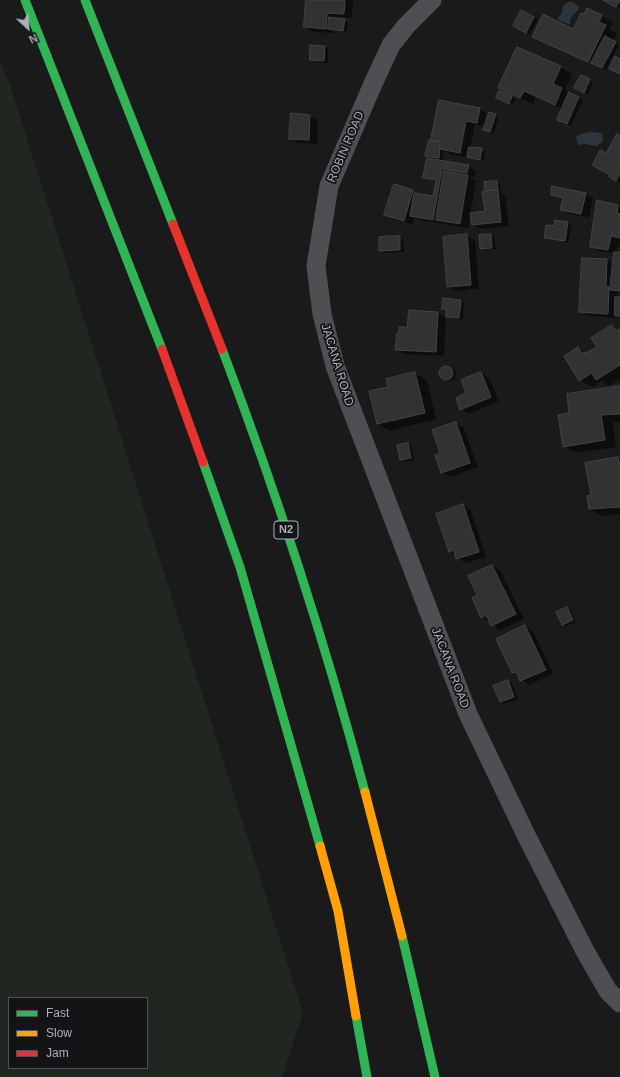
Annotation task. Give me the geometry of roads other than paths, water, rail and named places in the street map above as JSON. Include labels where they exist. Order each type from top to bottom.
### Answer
[{"type":"highway","points":[[25,0],[175,383],[240,567],[338,911],[367,1077]]},
{"type":"highway","name":"N2","points":[[85,0],[217,340],[301,572],[335,685],[380,851],[427,1036],[435,1077]]},
{"type":"street","name":"ROBIN ROAD","points":[[322,314],[316,266],[329,186],[372,86],[392,45],[406,26],[432,0]]},
{"type":"street","name":"JACANA ROAD","points":[[322,314],[340,380],[468,714],[527,838],[585,951],[608,991],[620,1003]]}]
